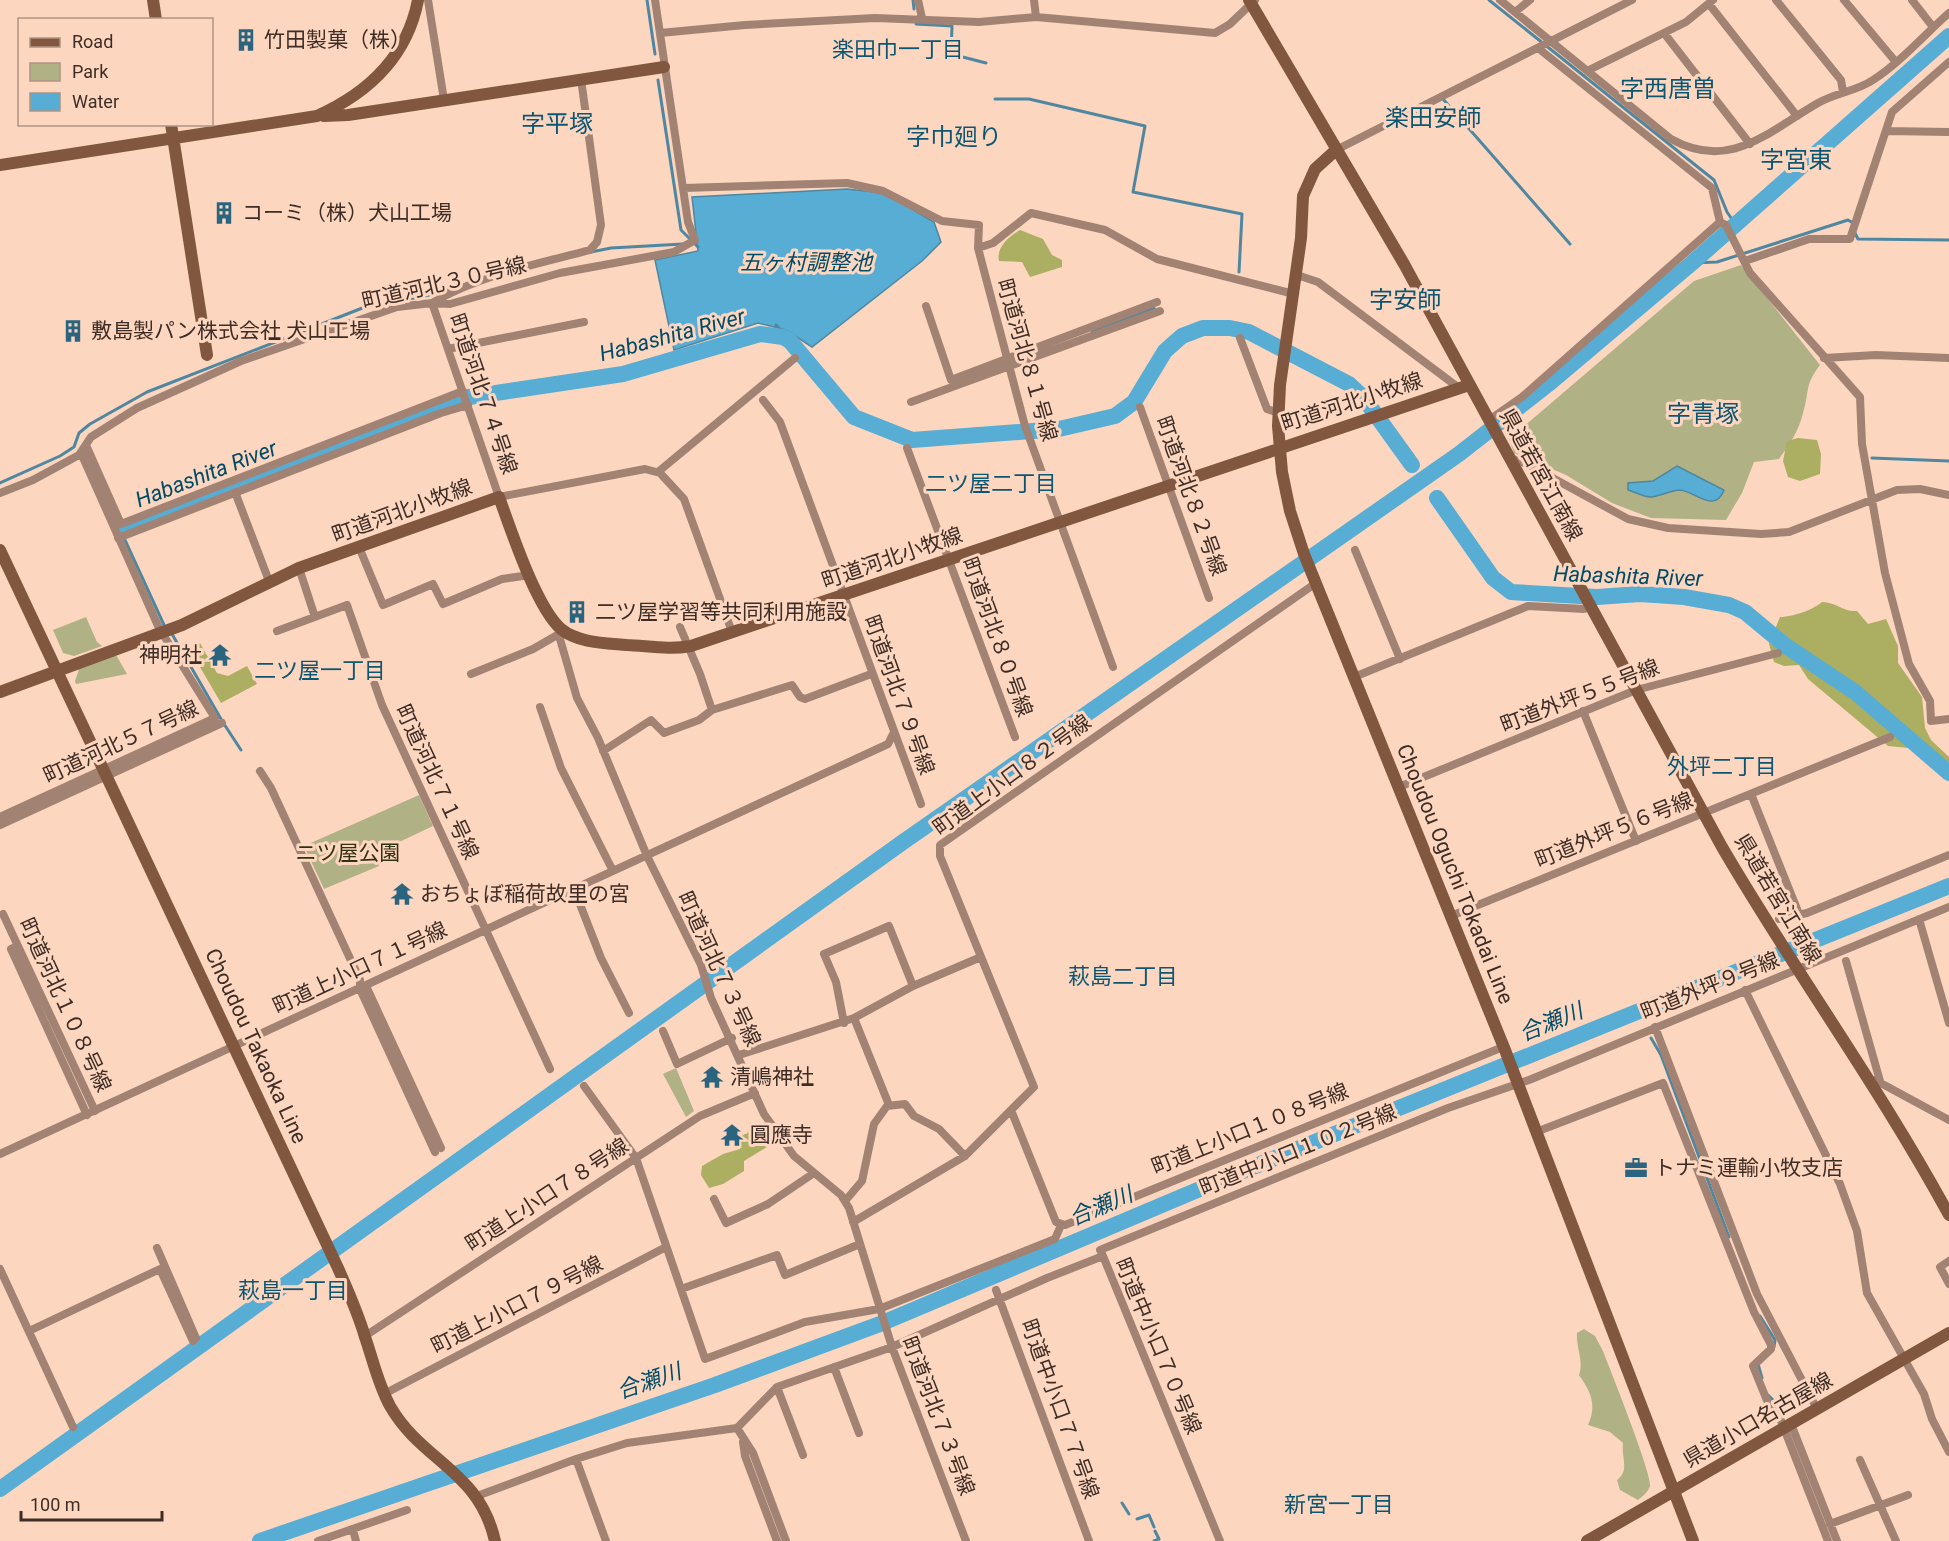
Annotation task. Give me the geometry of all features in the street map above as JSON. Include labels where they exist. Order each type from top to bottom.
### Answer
[{"type":"street","points":[[153,0],[156,18]]},
{"type":"street","points":[[317,116],[351,99],[384,71],[404,41],[418,0]]},
{"type":"street","points":[[428,0],[444,100]]},
{"type":"street","points":[[655,0],[684,188]]},
{"type":"street","points":[[918,0],[922,18]]},
{"type":"street","points":[[1034,0],[1036,17]]},
{"type":"street","points":[[1500,0],[1587,72],[1679,143],[1711,152],[1725,152],[1750,144],[1843,92],[1872,81],[1949,13]]},
{"type":"street","points":[[1515,12],[1530,0]]},
{"type":"street","points":[[1336,150],[1632,0]]},
{"type":"street","points":[[1776,0],[1841,80],[1843,92]]},
{"type":"street","points":[[1844,0],[1895,61]]},
{"type":"street","points":[[1912,0],[1933,27]]},
{"type":"street","points":[[660,33],[745,25],[922,18],[979,22],[1036,17],[1215,33],[1230,24],[1251,1]]},
{"type":"street","name":"県道若宮江南線","points":[[1251,1],[1404,264],[1464,387],[1489,420],[1704,813],[1777,938],[1876,1081],[1949,1215]]},
{"type":"street","points":[[1587,72],[1686,22],[1711,2],[1797,116]]},
{"type":"street","points":[[1664,33],[1750,144]]},
{"type":"street","points":[[1538,48],[1712,188],[1723,224],[1735,242],[1750,273],[1860,397],[1862,444],[1874,501],[1885,573],[1909,664],[1929,701],[1931,721],[1949,719]]},
{"type":"street","points":[[1745,261],[1809,239],[1850,239],[1892,112],[1949,62]]},
{"type":"street","points":[[0,165],[174,140],[317,116],[348,115],[664,67]]},
{"type":"street","points":[[432,303],[451,292],[495,277],[590,250],[597,242],[601,225],[581,79]]},
{"type":"street","points":[[171,126],[207,355]]},
{"type":"street","points":[[1887,131],[1949,132]]},
{"type":"street","name":"Choudou Oguchi Tokadai Line","points":[[1336,150],[1321,161],[1306,188],[1297,275],[1283,364],[1279,447],[1290,511],[1313,577],[1504,1048],[1693,1541]]},
{"type":"street","name":"町道河北８１号線","points":[[684,188],[847,183],[883,191],[942,221],[979,225],[978,248],[1025,426],[1113,667]]},
{"type":"street","name":"町道河北３０号線","points":[[0,493],[33,480],[83,449],[91,437],[138,408],[241,361],[397,307],[432,303],[450,304],[560,273],[674,252],[696,240],[688,222],[684,188]]},
{"type":"street","points":[[978,248],[993,243],[1031,213],[1105,230],[1157,259],[1294,294]]},
{"type":"street","points":[[1489,420],[1530,390],[1723,224]]},
{"type":"street","points":[[1297,275],[1318,282],[1464,387]]},
{"type":"street","name":"町道河北７４号線","points":[[432,303],[499,497]]},
{"type":"street","points":[[949,387],[923,306],[951,380],[1008,363]]},
{"type":"street","points":[[911,402],[1159,307]]},
{"type":"street","points":[[448,349],[584,322]]},
{"type":"street","points":[[1240,338],[1267,409],[1279,413]]},
{"type":"street","points":[[1824,358],[1876,355],[1949,358]]},
{"type":"street","points":[[661,475],[795,358]]},
{"type":"street","name":"町道河北小牧線","points":[[0,692],[163,632],[299,568],[499,497],[530,575],[560,631],[605,644],[664,649],[688,647],[1279,447],[1464,387]]},
{"type":"street","points":[[83,449],[121,524],[463,392]]},
{"type":"street","name":"町道河北７９号線","points":[[763,400],[780,422],[893,734],[921,804]]},
{"type":"street","points":[[122,536],[467,404]]},
{"type":"street","name":"町道河北８２号線","points":[[1140,407],[1209,598]]},
{"type":"street","name":"町道河北８０号線","points":[[907,448],[1015,737]]},
{"type":"street","name":"町道河北５７号線","points":[[0,817],[106,772],[215,718],[163,632],[83,449]]},
{"type":"street","points":[[1509,458],[1527,464],[1628,519],[1668,528],[1761,534],[1789,532],[1874,501],[1897,490],[1920,489],[1949,495]]},
{"type":"street","points":[[499,497],[645,469],[661,475],[684,499],[732,632]]},
{"type":"street","points":[[235,492],[269,581]]},
{"type":"street","points":[[358,547],[383,605],[433,584],[443,604],[502,579],[530,575]]},
{"type":"street","name":"Choudou Takaoka Line","points":[[0,550],[334,1260],[365,1336],[384,1394],[409,1432],[449,1466],[477,1496],[495,1541]]},
{"type":"street","points":[[1355,550],[1400,658]]},
{"type":"street","points":[[299,568],[315,617]]},
{"type":"street","name":"町道上小口８２号線","points":[[1011,1110],[1034,1087],[939,854],[940,844],[1313,577]]},
{"type":"street","name":"町道河北７１号線","points":[[277,631],[346,605],[382,705],[550,1069]]},
{"type":"street","points":[[1354,677],[1528,606],[1584,609],[1590,606]]},
{"type":"street","points":[[680,627],[712,710]]},
{"type":"street","points":[[471,674],[533,649],[560,631]]},
{"type":"street","name":"町道河北７３号線","points":[[560,631],[573,689],[603,751],[646,856],[704,973],[709,992],[732,1038],[764,1114],[794,1156],[845,1201],[892,1347],[966,1541]]},
{"type":"street","name":"町道外坪５５号線","points":[[1399,787],[1636,690],[1779,653]]},
{"type":"street","points":[[603,751],[647,722],[655,721],[664,733],[699,720],[712,710],[792,685],[800,697],[805,699],[871,674]]},
{"type":"street","points":[[540,708],[561,768],[613,872]]},
{"type":"street","points":[[1586,710],[1639,839]]},
{"type":"street","points":[[0,825],[106,772],[222,723]]},
{"type":"street","name":"町道上小口７１号線","points":[[0,1155],[888,744],[893,734]]},
{"type":"street","name":"町道外坪５６号線","points":[[1451,916],[1890,737]]},
{"type":"street","points":[[260,771],[271,788],[438,1150]]},
{"type":"street","points":[[1750,794],[1799,914]]},
{"type":"street","points":[[1779,919],[1799,914],[1949,855]]},
{"type":"street","points":[[574,889],[597,951],[629,1013]]},
{"type":"street","name":"町道外坪９号線","points":[[1517,1082],[1949,907]]},
{"type":"street","name":"町道河北１０８号線","points":[[3,914],[18,946],[11,949],[91,1113]]},
{"type":"street","points":[[1919,919],[1949,1023]]},
{"type":"street","points":[[844,1023],[836,982],[824,954],[889,926],[913,986]]},
{"type":"street","points":[[739,1055],[844,1023],[913,986],[981,957]]},
{"type":"street","points":[[1846,961],[1876,1081],[1949,1120]]},
{"type":"street","points":[[1745,990],[1840,1184],[1857,1231],[1867,1293],[1924,1394],[1932,1419],[1949,1452]]},
{"type":"street","points":[[854,1018],[889,1106]]},
{"type":"street","points":[[1655,1027],[1757,1294],[1817,1409]]},
{"type":"street","points":[[663,1031],[677,1064],[732,1038]]},
{"type":"street","name":"町道上小口１０８号線","points":[[1061,1225],[1504,1048]]},
{"type":"street","name":"町道中小口１０２号線","points":[[1103,1256],[1100,1250],[1517,1082]]},
{"type":"street","points":[[1536,1132],[1663,1083],[1754,1312],[1771,1345],[1771,1349],[1753,1366],[1768,1403],[1776,1408],[1788,1426],[1837,1541]]},
{"type":"street","points":[[584,1086],[636,1158],[705,1359],[805,1322],[880,1311],[1055,1239],[1061,1225],[1056,1222],[1011,1110],[965,1156],[853,1222]]},
{"type":"street","name":"町道上小口７８号線","points":[[365,1336],[700,1116],[755,1094]]},
{"type":"street","points":[[845,1201],[862,1180],[874,1124],[880,1113],[889,1106],[905,1104],[914,1116],[939,1129],[965,1156]]},
{"type":"street","points":[[714,1199],[726,1223],[768,1204],[814,1173]]},
{"type":"street","points":[[681,1289],[777,1255],[785,1275],[860,1244]]},
{"type":"street","name":"町道上小口７９号線","points":[[384,1394],[666,1247]]},
{"type":"street","points":[[29,1331],[160,1269],[194,1340],[158,1248]]},
{"type":"street","name":"町道中小口７０号線","points":[[737,1428],[777,1387],[892,1347],[1047,1278],[1103,1256],[1220,1541]]},
{"type":"street","points":[[1949,1261],[1941,1267],[1949,1284]]},
{"type":"street","points":[[0,1269],[74,1427]]},
{"type":"street","name":"町道中小口７７号線","points":[[996,1290],[1089,1541]]},
{"type":"street","name":"県道小口名古屋線","points":[[1587,1541],[1949,1333]]},
{"type":"street","points":[[834,1367],[859,1433]]},
{"type":"street","points":[[777,1387],[803,1455]]},
{"type":"street","points":[[1788,1426],[1828,1541]]},
{"type":"street","points":[[477,1496],[576,1459],[627,1443],[737,1428],[753,1454],[786,1541]]},
{"type":"street","points":[[742,1437],[745,1456],[777,1541]]},
{"type":"street","points":[[576,1459],[606,1541]]},
{"type":"street","points":[[1860,1460],[1896,1541]]},
{"type":"street","points":[[1830,1524],[1908,1495]]},
{"type":"street","points":[[318,1541],[407,1510]]},
{"type":"street","points":[[352,1530],[356,1541]]},
{"type":"green space","points":[[1020,230],[1043,239],[1052,255],[1062,260],[1062,267],[1030,277],[1022,262],[999,261],[1001,247]]},
{"type":"green space","points":[[1741,265],[1820,365],[1809,383],[1801,420],[1790,443],[1779,459],[1754,462],[1742,493],[1726,520],[1651,518],[1612,503],[1566,475],[1514,453],[1509,439],[1694,281]]},
{"type":"green space","points":[[1798,438],[1817,440],[1821,454],[1820,474],[1800,481],[1788,477],[1783,461],[1787,441]]},
{"type":"green space","points":[[1822,602],[1857,611],[1868,624],[1886,619],[1898,646],[1898,663],[1922,697],[1925,728],[1931,740],[1949,757],[1949,781],[1909,748],[1888,746],[1808,679],[1799,665],[1784,666],[1774,662],[1769,644],[1780,617],[1802,612]]},
{"type":"green space","points":[[86,617],[97,642],[102,646],[74,656],[63,653],[53,630]]},
{"type":"green space","points":[[200,643],[217,673],[228,676],[247,666],[257,684],[221,703],[190,650]]},
{"type":"green space","points":[[115,653],[127,674],[76,684],[80,666]]},
{"type":"green space","name":"ニツ屋公園","points":[[419,795],[433,826],[374,854],[379,866],[324,889],[304,846]]},
{"type":"green space","points":[[676,1068],[694,1111],[686,1117],[663,1074]]},
{"type":"green space","points":[[760,1125],[770,1138],[770,1145],[744,1161],[744,1171],[723,1184],[709,1188],[701,1175],[702,1166],[723,1154],[740,1149],[740,1137]]},
{"type":"green space","points":[[1584,1329],[1595,1336],[1603,1351],[1649,1477],[1650,1486],[1638,1500],[1620,1490],[1617,1480],[1624,1468],[1623,1443],[1610,1432],[1588,1425],[1592,1405],[1587,1387],[1579,1375],[1581,1365],[1577,1339],[1577,1333]]},
{"type":"water","name":"五ヶ村調整池","points":[[847,189],[884,193],[934,222],[941,242],[922,261],[812,347],[786,330],[758,323],[674,350],[655,260],[698,251],[692,197]]},
{"type":"water","points":[[1677,466],[1724,490],[1720,497],[1715,501],[1710,501],[1679,490],[1648,497],[1628,490],[1628,483],[1653,481]]},
{"type":"waterway","points":[[647,0],[655,54]]},
{"type":"waterway","points":[[913,0],[914,9]]},
{"type":"waterway","points":[[1489,0],[1714,180],[1727,212],[1736,225]]},
{"type":"waterway","points":[[916,24],[952,26],[951,54],[986,63]]},
{"type":"waterway","points":[[0,1489],[903,842],[1459,454],[1551,382],[1692,263],[1949,36]]},
{"type":"waterway","points":[[658,80],[681,230],[698,247]]},
{"type":"waterway","points":[[995,99],[1029,99],[1145,126],[1133,192],[1242,214],[1239,272]]},
{"type":"waterway","points":[[1443,99],[1570,244]]},
{"type":"waterway","points":[[1692,263],[1717,262],[1848,220],[1853,223]]},
{"type":"waterway","points":[[1855,233],[1858,239],[1949,240]]},
{"type":"waterway","points":[[591,252],[611,248],[683,244]]},
{"type":"waterway","points":[[0,483],[60,456],[74,447],[79,433],[90,424],[147,392],[365,307],[435,294],[462,284]]},
{"type":"waterway","points":[[1092,331],[1154,308]]},
{"type":"waterway","points":[[776,325],[790,341]]},
{"type":"waterway","name":"Habashita River","points":[[121,530],[469,397],[623,374],[760,334],[783,337],[790,341],[854,417],[912,440],[1059,429],[1115,416],[1134,402],[1165,351],[1182,336],[1203,328],[1230,328],[1249,332],[1349,384],[1363,397],[1412,465]]},
{"type":"waterway","points":[[1872,458],[1949,461]]},
{"type":"waterway","name":"Habashita River","points":[[1437,498],[1493,578],[1511,592],[1597,597],[1640,594],[1684,597],[1729,605],[1745,612],[1786,646],[1855,692],[1949,773]]},
{"type":"waterway","points":[[124,538],[164,625]]},
{"type":"waterway","points":[[172,634],[221,719]]},
{"type":"waterway","points":[[224,724],[241,750]]},
{"type":"waterway","name":"合瀬川","points":[[260,1541],[715,1385],[880,1324],[1233,1175],[1949,886]]},
{"type":"waterway","points":[[1651,1038],[1661,1055],[1729,1237]]},
{"type":"waterway","points":[[1760,1316],[1775,1340],[1774,1347]]},
{"type":"waterway","points":[[1758,1364],[1762,1378]]},
{"type":"waterway","points":[[1768,1395],[1778,1405]]},
{"type":"waterway","points":[[1122,1503],[1129,1514]]},
{"type":"waterway","points":[[1137,1519],[1149,1515],[1154,1527]]},
{"type":"waterway","points":[[1154,1541],[1159,1539],[1155,1531]]},
{"type":"place","name":"竹田製菓（株）","points":[[246,40]]},
{"type":"place","name":"コーミ（株）犬山工場","points":[[224,213]]},
{"type":"place","name":"敷島製パン株式会社 犬山工場","points":[[73,331]]},
{"type":"place","name":"二ツ屋学習等共同利用施設","points":[[577,612]]},
{"type":"place","name":"神明社","points":[[220,655]]},
{"type":"place","name":"おちょぼ稲荷故里の宮","points":[[402,894]]},
{"type":"place","name":"清嶋神社","points":[[712,1077]]},
{"type":"place","name":"圓應寺","points":[[732,1135]]},
{"type":"place","name":"トナミ運輸小牧支店","points":[[1636,1168]]},
{"type":"district","name":"楽田巾一丁目","points":[[898,49]]},
{"type":"district","name":"字西唐曽","points":[[1668,89]]},
{"type":"district","name":"楽田安師","points":[[1433,118]]},
{"type":"district","name":"字平塚","points":[[557,124]]},
{"type":"district","name":"字巾廻り","points":[[954,137]]},
{"type":"district","name":"字宮東","points":[[1796,160]]},
{"type":"district","name":"字安師","points":[[1405,300]]},
{"type":"district","name":"字青塚","points":[[1703,414]]},
{"type":"district","name":"二ツ屋二丁目","points":[[991,483]]},
{"type":"district","name":"二ツ屋一丁目","points":[[320,670]]},
{"type":"district","name":"外坪二丁目","points":[[1722,766]]},
{"type":"district","name":"萩島二丁目","points":[[1123,976]]},
{"type":"district","name":"萩島一丁目","points":[[293,1290]]},
{"type":"district","name":"新宮一丁目","points":[[1339,1504]]}]
